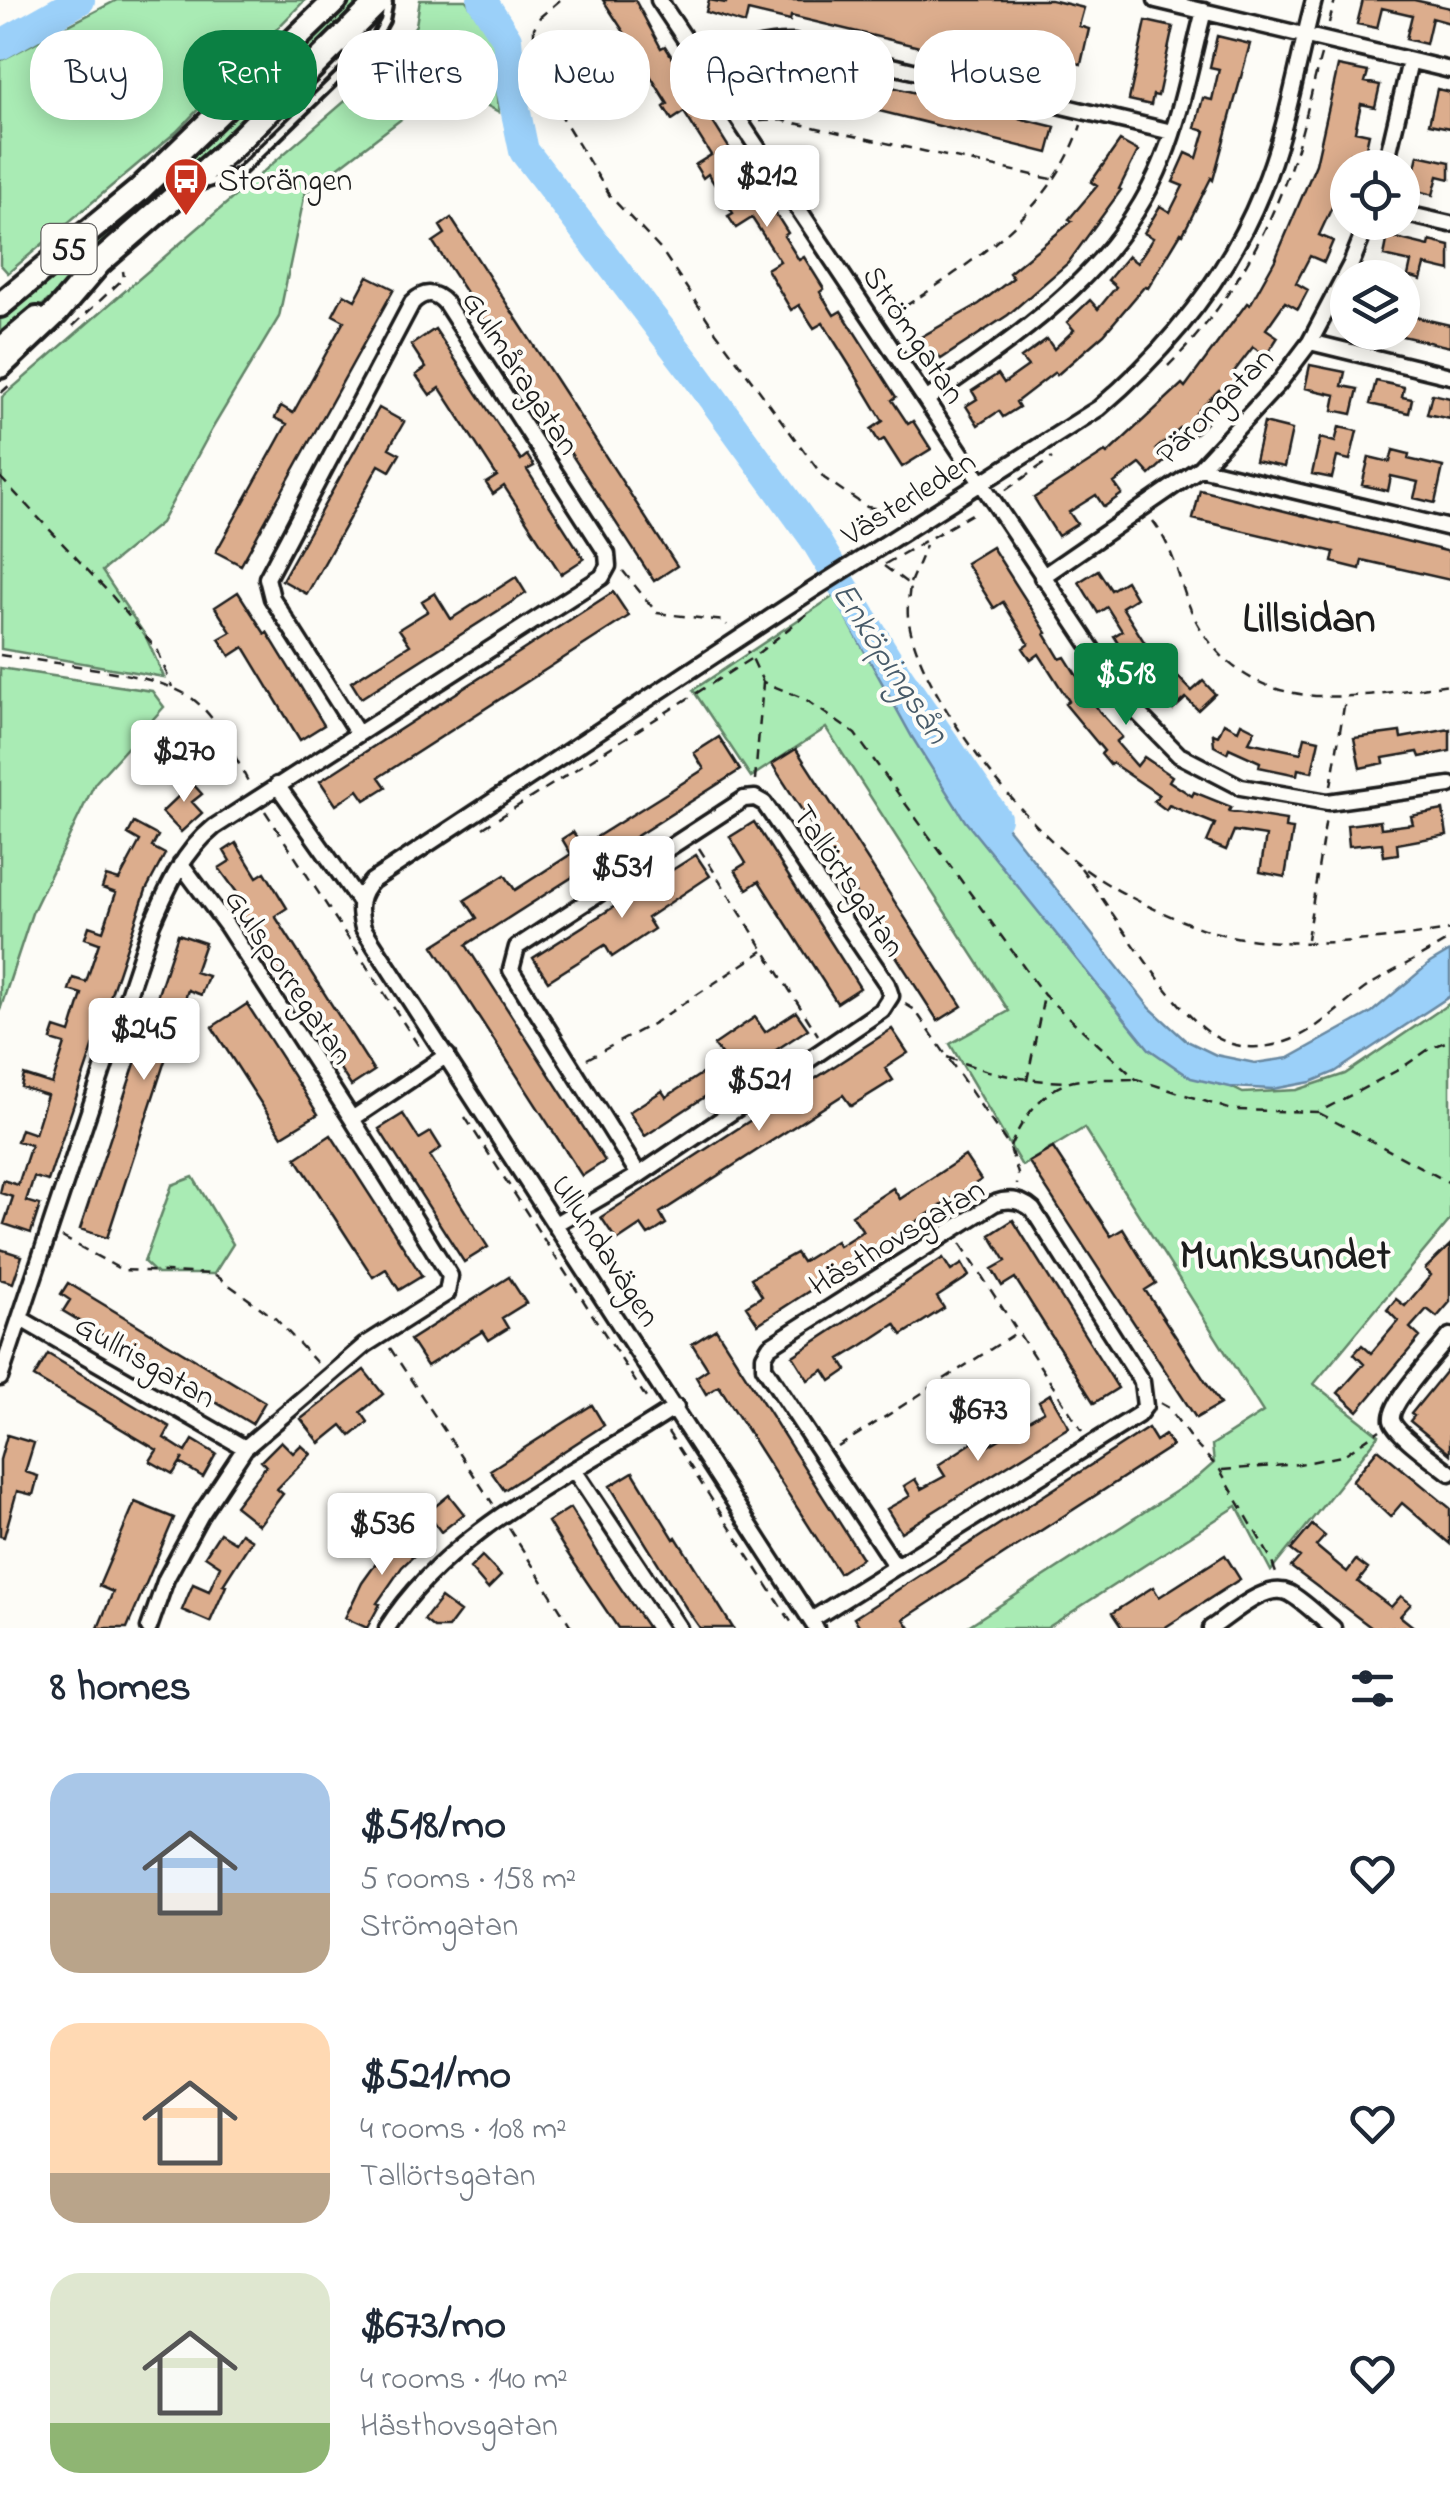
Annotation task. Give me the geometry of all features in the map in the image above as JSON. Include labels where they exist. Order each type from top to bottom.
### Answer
[{"type":"main road","name":"55","points":[[0,305],[138,191],[336,0]]},
{"type":"main road","name":"55","points":[[0,366],[57,312],[88,274],[231,148],[380,0]]},
{"type":"main road","points":[[0,349],[88,274]]},
{"type":"street","name":"Strömgatan","points":[[659,0],[680,30]]},
{"type":"street","points":[[1156,0],[1450,70]]},
{"type":"street","name":"Västerleden","points":[[360,901],[372,881],[812,590],[1099,408],[1162,349],[1213,284],[1263,189],[1314,0]]},
{"type":"street","points":[[926,400],[1070,294],[1128,224],[1148,191],[1172,132],[1204,11]]},
{"type":"street","points":[[1390,150],[1410,60]]},
{"type":"street","points":[[894,67],[1172,132]]},
{"type":"street","name":"Strömgatan","points":[[740,120],[1128,703],[1179,754],[1240,787],[1328,802],[1450,785]]},
{"type":"street","points":[[1420,217],[1450,224]]},
{"type":"street","name":"Pärongatan","points":[[1042,578],[1200,468],[1279,383],[1310,342],[1361,240]]},
{"type":"street","name":"Gulmåragatan","points":[[358,734],[272,598],[266,578],[412,303],[421,294],[439,295],[446,304],[607,554],[608,566]]},
{"type":"street","points":[[1310,342],[1450,376]]},
{"type":"street","points":[[1200,468],[1450,528]]},
{"type":"street","points":[[0,1378],[152,926],[181,864],[200,838],[602,576],[608,566]]},
{"type":"street","name":"Ullundavägen","points":[[277,786],[360,901],[364,928],[813,1624]]},
{"type":"street","name":"Tallörtsgatan","points":[[557,1223],[639,1175],[882,1010],[891,996],[764,803],[754,798],[744,799],[517,946],[511,970],[639,1175]]},
{"type":"street","name":"Gulsporregatan","points":[[181,864],[227,926],[450,1276],[446,1293],[381,1335]]},
{"type":"street","points":[[352,1119],[447,1054]]},
{"type":"street","name":"Hästhovsgatan","points":[[896,1567],[764,1367],[764,1356],[770,1346],[995,1203],[1016,1201],[1033,1210],[1146,1394]]},
{"type":"street","name":"Gullrisgatan","points":[[20,1319],[244,1448]]},
{"type":"street","points":[[149,1628],[166,1579],[200,1516],[244,1448],[381,1335]]},
{"type":"street","points":[[1450,1336],[1395,1405],[1392,1420],[1399,1431],[1450,1473]]},
{"type":"street","points":[[813,1624],[896,1567],[1138,1415],[1145,1406],[1146,1394]]},
{"type":"street","points":[[387,1628],[428,1573],[457,1547],[676,1407]]},
{"type":"street","points":[[574,1470],[678,1628]]},
{"type":"street","points":[[1211,1628],[1264,1594],[1278,1590],[1290,1594],[1333,1628]]},
{"type":"lane","points":[[182,192],[239,173],[372,42],[385,20],[388,0]]},
{"type":"path","points":[[560,0],[540,17],[534,28],[534,40],[551,94],[565,122],[610,196],[662,252],[824,478],[867,507],[890,508],[946,484],[954,486],[972,514],[882,565],[910,585]]},
{"type":"path","points":[[1325,40],[1335,0]]},
{"type":"path","points":[[876,325],[968,265],[1030,208],[1056,180],[1071,156],[1086,112]]},
{"type":"path","points":[[744,126],[764,119],[781,120],[1056,180]]},
{"type":"path","points":[[0,478],[112,596],[158,651],[172,688]]},
{"type":"path","points":[[1143,507],[1175,556],[1196,622],[1216,651],[1274,689],[1326,699],[1450,684]]},
{"type":"path","points":[[928,542],[910,585],[908,621],[924,668],[965,739],[1039,827],[1080,865],[1179,1004],[1214,1036],[1257,1048],[1288,1041],[1312,1029],[1367,987],[1450,939]]},
{"type":"path","points":[[608,566],[625,571],[658,613],[724,621],[752,658],[763,682],[754,798]]},
{"type":"path","points":[[470,836],[752,658],[816,606]]},
{"type":"path","points":[[0,655],[160,682],[193,698],[220,732],[257,798],[432,1065]]},
{"type":"path","points":[[763,682],[805,700],[855,734],[1044,995],[1136,1079]]},
{"type":"path","points":[[1307,940],[1345,698]]},
{"type":"path","points":[[690,834],[826,1048]]},
{"type":"path","points":[[1080,865],[1142,902],[1207,930],[1261,941],[1349,942],[1450,930]]},
{"type":"path","points":[[572,1068],[654,1022],[764,950]]},
{"type":"path","points":[[1026,1081],[1044,995]]},
{"type":"path","points":[[891,996],[915,1010],[1010,1148],[1018,1174],[1016,1201]]},
{"type":"path","points":[[1319,1112],[1450,1040]]},
{"type":"path","points":[[945,1056],[992,1075],[1026,1081],[1136,1079],[1232,1110],[1319,1112],[1450,1183]]},
{"type":"path","points":[[1010,1148],[1020,1123],[1046,1096],[1070,1082]]},
{"type":"path","points":[[462,1113],[795,1628]]},
{"type":"path","points":[[50,1230],[122,1270],[214,1274],[276,1319],[328,1375]]},
{"type":"path","points":[[952,1230],[1090,1444]]},
{"type":"path","points":[[823,1456],[1018,1332]]},
{"type":"path","points":[[381,1335],[572,1628]]},
{"type":"path","points":[[1146,1394],[1168,1408],[1220,1470],[1270,1557],[1278,1590]]},
{"type":"path","points":[[1220,1470],[1342,1456],[1392,1420]]},
{"type":"green space","points":[[117,0],[305,0],[276,30],[183,30],[183,120],[188,120],[8,273],[0,264],[0,61],[30,45],[30,120],[163,120],[163,30],[59,30]]},
{"type":"green space","points":[[351,0],[364,0],[317,46],[317,33]]},
{"type":"green space","points":[[420,0],[466,0],[486,30],[413,30]]},
{"type":"green space","points":[[337,108],[337,120],[400,120],[305,193],[279,317],[161,523],[102,571],[145,635],[164,677],[1,649],[2,397]]},
{"type":"green space","points":[[228,120],[242,120],[0,344],[0,316],[93,242]]},
{"type":"green space","points":[[834,596],[937,765],[1007,870],[1113,1005],[1169,1056],[1243,1093],[1297,1090],[1345,1074],[1450,1003],[1450,1220],[1314,1384],[1379,1435],[1271,1571],[1237,1506],[1047,1628],[965,1628],[1198,1477],[1214,1463],[1212,1445],[1263,1412],[1084,1128],[1022,1166],[950,1044],[1009,1011],[826,728],[751,777],[693,690]]},
{"type":"green space","points":[[0,668],[152,691],[164,707],[95,783],[32,913],[0,1010]]},
{"type":"green space","points":[[193,1177],[233,1244],[214,1274],[157,1274],[144,1262],[172,1185]]},
{"type":"water","points":[[852,593],[925,723],[1150,1008],[1185,1040],[1216,1055],[1255,1063],[1289,1058],[1372,1012],[1450,951],[1450,996],[1335,1072],[1311,1082],[1273,1089],[1230,1087],[1191,1078],[1149,1049],[965,821],[912,737],[838,603]]},
{"type":"building","points":[[603,0],[635,0],[661,48],[665,46],[670,54],[670,117],[664,107],[668,104],[650,75],[650,30],[623,30]]},
{"type":"building","points":[[709,0],[1051,0],[1084,8],[1079,26],[1089,29],[1081,64],[1076,63],[1076,30],[914,30],[914,46],[894,41],[894,30],[849,30],[791,16],[790,21],[748,11],[745,24],[706,12]]},
{"type":"building","points":[[1363,0],[1414,0],[1450,8],[1450,23],[1432,18],[1426,44],[1406,39],[1412,15],[1382,8],[1377,28],[1357,24]]},
{"type":"building","points":[[1146,21],[1173,27],[1158,96],[1153,95],[1151,105],[1129,100]]},
{"type":"building","points":[[1217,36],[1250,44],[1213,180],[1183,234],[1148,288],[1145,286],[1104,334],[1057,375],[1055,372],[1016,402],[1019,407],[1003,417],[999,411],[978,425],[966,406],[977,399],[972,391],[998,374],[1004,383],[1028,366],[1021,358],[1047,339],[1054,349],[1074,330],[1067,322],[1090,300],[1098,309],[1116,287],[1108,280],[1128,256],[1137,263],[1153,238],[1144,233],[1160,206],[1170,212],[1183,186],[1173,182],[1186,153],[1197,158],[1205,131],[1195,128],[1203,98],[1212,100],[1219,69],[1210,67]]},
{"type":"building","points":[[1338,66],[1368,72],[1365,82],[1380,85],[1375,107],[1361,104],[1355,131],[1369,134],[1365,150],[1330,150],[1330,211],[1319,235],[1333,241],[1324,262],[1310,256],[1296,283],[1308,290],[1298,309],[1285,302],[1266,329],[1278,337],[1266,356],[1253,347],[1233,373],[1245,382],[1231,400],[1219,390],[1196,413],[1206,423],[1190,439],[1180,428],[1156,449],[1166,460],[1150,475],[1140,464],[1114,483],[1122,494],[1104,507],[1096,495],[1069,512],[1077,524],[1058,536],[1034,498],[1107,454],[1182,384],[1185,387],[1247,303],[1250,305],[1275,260],[1316,164]]},
{"type":"building","points":[[894,88],[914,92],[914,120],[894,115]]},
{"type":"building","points":[[1437,89],[1450,92],[1450,128],[1429,124]]},
{"type":"building","points":[[689,120],[712,120],[767,208],[771,206],[788,233],[784,236],[799,260],[804,257],[824,289],[820,292],[834,315],[841,311],[896,397],[892,400],[908,424],[913,421],[931,449],[902,467],[884,439],[879,442],[871,429],[883,421],[823,323],[814,328],[799,305],[791,310],[767,269],[780,261],[752,218],[736,228],[728,216],[733,213],[708,174],[703,178],[695,165],[711,155]]},
{"type":"building","points":[[915,120],[1026,120],[1055,127],[1048,153]]},
{"type":"building","points":[[1120,141],[1138,151],[1121,190],[1068,263],[1008,315],[941,359],[939,356],[928,363],[914,341],[979,304],[1013,278],[1009,273],[1072,221],[1069,219],[1097,186],[1091,182]]},
{"type":"building","points":[[1420,155],[1450,162],[1450,179],[1438,176],[1433,195],[1420,192]]},
{"type":"building","points":[[451,218],[677,566],[654,581],[433,242],[445,234],[440,226]]},
{"type":"building","points":[[1387,240],[1429,246],[1430,241],[1450,246],[1450,271],[1425,265],[1421,280],[1420,260],[1384,256]]},
{"type":"building","points":[[368,276],[394,289],[241,565],[216,552],[287,424],[275,418],[281,406],[293,413],[344,321],[333,315],[344,294],[355,300]]},
{"type":"building","points":[[1420,318],[1450,325],[1450,347],[1420,340]]},
{"type":"building","points":[[435,329],[521,460],[527,455],[534,466],[527,470],[584,559],[561,574],[504,486],[493,494],[486,483],[497,476],[440,388],[430,395],[416,375],[426,368],[411,345]]},
{"type":"building","points":[[1310,365],[1345,372],[1342,386],[1358,389],[1352,414],[1333,410],[1336,395],[1305,388]]},
{"type":"building","points":[[1376,381],[1404,387],[1402,397],[1412,399],[1409,413],[1370,404]]},
{"type":"building","points":[[1432,394],[1450,398],[1450,419],[1427,414]]},
{"type":"building","points":[[379,408],[404,422],[389,448],[400,454],[390,471],[379,465],[307,594],[282,580]]},
{"type":"building","points":[[1264,423],[1292,430],[1284,467],[1255,461]]},
{"type":"building","points":[[1339,427],[1357,431],[1350,460],[1337,457],[1332,478],[1312,474],[1320,438],[1335,442]]},
{"type":"building","points":[[1393,450],[1409,454],[1408,459],[1443,467],[1435,503],[1414,498],[1418,482],[1391,476],[1388,491],[1362,485],[1369,457],[1390,462]]},
{"type":"building","points":[[1200,490],[1450,552],[1450,580],[1362,560],[1360,569],[1332,562],[1334,552],[1193,519]]},
{"type":"building","points":[[992,547],[1060,659],[1065,657],[1099,711],[1122,737],[1116,742],[1137,766],[1144,757],[1192,796],[1194,792],[1231,807],[1229,811],[1286,820],[1285,828],[1293,829],[1285,877],[1260,872],[1266,836],[1234,831],[1226,850],[1207,842],[1215,824],[1169,805],[1166,810],[1154,801],[1159,795],[1110,765],[1101,754],[1104,751],[1065,704],[1069,701],[1039,654],[1031,660],[1023,648],[1029,644],[1003,602],[994,608],[966,563]]},
{"type":"building","points":[[1098,570],[1111,590],[1126,581],[1136,598],[1122,607],[1153,656],[1161,651],[1174,673],[1192,691],[1203,681],[1215,694],[1198,710],[1186,698],[1173,710],[1155,692],[1139,665],[1134,668],[1114,636],[1122,631],[1107,607],[1098,613],[1079,582]]},
{"type":"building","points":[[516,577],[526,593],[361,698],[351,682],[410,645],[399,629],[428,611],[422,601],[435,593],[451,619]]},
{"type":"building","points":[[238,592],[324,725],[300,740],[244,647],[230,656],[219,639],[231,632],[215,607]]},
{"type":"building","points":[[613,592],[629,616],[379,777],[386,787],[365,800],[358,790],[336,805],[320,781]]},
{"type":"building","points":[[1224,723],[1238,730],[1241,723],[1255,730],[1249,742],[1301,753],[1305,737],[1319,740],[1312,772],[1298,769],[1297,775],[1259,767],[1260,762],[1229,748],[1227,753],[1214,746],[1213,734],[1218,736]]},
{"type":"building","points":[[1450,729],[1450,751],[1383,758],[1384,763],[1360,768],[1354,738],[1400,732],[1401,738]]},
{"type":"building","points":[[719,737],[740,770],[466,945],[605,1161],[582,1176],[433,946],[477,918],[465,900],[505,875],[515,890],[571,854],[562,839],[573,832],[582,846],[670,791],[704,769],[694,753]]},
{"type":"building","points":[[796,749],[962,1006],[938,1021],[772,764]]},
{"type":"building","points":[[183,773],[202,794],[192,802],[202,813],[181,832],[162,812],[183,792],[174,782]]},
{"type":"building","points":[[1443,810],[1447,835],[1397,844],[1398,854],[1384,856],[1382,843],[1349,846],[1347,825],[1380,821],[1381,828],[1413,824],[1411,816]]},
{"type":"building","points":[[754,822],[860,988],[837,1003],[759,881],[747,889],[735,870],[746,863],[730,837]]},
{"type":"building","points":[[134,823],[158,836],[152,847],[165,854],[146,890],[48,1181],[34,1177],[26,1201],[40,1205],[31,1233],[4,1224],[13,1197],[0,1193],[3,1180],[18,1185],[31,1145],[17,1141],[21,1129],[35,1134],[47,1095],[21,1087],[24,1075],[52,1084],[65,1044],[51,1040],[55,1028],[70,1033],[82,994],[69,990],[73,978],[86,982],[99,943],[85,938],[89,926],[103,931],[116,893],[102,888],[106,876],[119,880],[140,841],[128,834]]},
{"type":"building","points":[[236,843],[257,877],[265,872],[287,908],[275,916],[374,1071],[351,1086],[234,903],[241,898],[219,868],[230,861],[224,851]]},
{"type":"building","points":[[696,855],[710,876],[647,918],[654,929],[612,957],[605,945],[548,981],[533,958]]},
{"type":"building","points":[[178,934],[205,943],[195,972],[208,976],[201,995],[188,990],[107,1238],[80,1229]]},
{"type":"building","points":[[247,1004],[318,1114],[282,1136],[212,1027]]},
{"type":"building","points":[[796,1012],[808,1029],[645,1136],[629,1112],[662,1091],[666,1097],[724,1059],[714,1045],[755,1017],[765,1032]]},
{"type":"building","points":[[892,1029],[908,1053],[885,1068],[893,1080],[851,1106],[843,1095],[660,1213],[666,1224],[657,1230],[648,1235],[641,1225],[617,1241],[601,1217]]},
{"type":"building","points":[[403,1114],[419,1139],[431,1132],[441,1148],[430,1156],[488,1247],[464,1262],[379,1129]]},
{"type":"building","points":[[331,1135],[422,1276],[399,1290],[386,1269],[373,1277],[296,1158]]},
{"type":"building","points":[[1053,1148],[1111,1236],[1123,1229],[1156,1283],[1145,1290],[1220,1404],[1196,1418],[1029,1162]]},
{"type":"building","points":[[965,1156],[981,1180],[758,1324],[746,1306],[762,1296],[751,1278],[796,1253],[802,1262],[836,1241],[839,1246],[863,1231],[852,1215],[893,1188],[900,1199]]},
{"type":"building","points":[[1013,1220],[1118,1388],[1094,1403],[1015,1278],[1002,1286],[992,1269],[1006,1261],[990,1235]]},
{"type":"building","points":[[1450,1245],[1450,1302],[1437,1317],[1427,1309],[1410,1328],[1420,1337],[1358,1411],[1338,1393],[1364,1364],[1354,1354],[1362,1345],[1371,1353],[1398,1321],[1387,1310],[1396,1299],[1405,1306],[1431,1275],[1425,1269]]},
{"type":"building","points":[[0,1249],[22,1256],[13,1283],[0,1279]]},
{"type":"building","points":[[943,1258],[951,1271],[962,1264],[969,1276],[937,1297],[944,1308],[902,1335],[895,1324],[840,1359],[847,1370],[831,1381],[824,1370],[808,1380],[793,1356]]},
{"type":"building","points":[[509,1277],[526,1303],[502,1318],[508,1328],[489,1340],[483,1331],[427,1366],[410,1340]]},
{"type":"building","points":[[68,1283],[265,1402],[252,1424],[63,1311],[70,1300],[61,1294]]},
{"type":"building","points":[[716,1329],[862,1558],[839,1573],[719,1386],[706,1394],[696,1377],[708,1369],[692,1344]]},
{"type":"building","points":[[48,1354],[170,1427],[164,1438],[186,1452],[193,1440],[216,1454],[203,1477],[180,1463],[183,1458],[173,1474],[150,1461],[157,1450],[34,1377]]},
{"type":"building","points":[[1450,1366],[1450,1454],[1410,1421],[1414,1416],[1411,1414]]},
{"type":"building","points":[[364,1370],[383,1394],[361,1412],[368,1422],[351,1436],[342,1425],[320,1443],[301,1419]]},
{"type":"building","points":[[1050,1394],[1069,1427],[901,1532],[887,1509],[910,1496],[904,1486],[915,1479],[921,1489],[945,1476],[938,1465],[981,1437],[986,1447],[1010,1433],[1004,1423],[1015,1416],[1020,1425],[1044,1411],[1039,1401]]},
{"type":"building","points":[[592,1405],[604,1425],[504,1490],[490,1470]]},
{"type":"building","points":[[1148,1428],[1156,1441],[1165,1435],[1172,1446],[904,1619],[910,1628],[861,1628],[854,1618]]},
{"type":"building","points":[[7,1435],[34,1443],[25,1472],[38,1476],[33,1495],[17,1491],[4,1537],[0,1536],[0,1460]]},
{"type":"building","points":[[281,1441],[293,1453],[301,1445],[311,1454],[277,1489],[283,1494],[259,1525],[235,1506],[266,1466],[261,1461]]},
{"type":"building","points":[[1378,1449],[1450,1508],[1450,1544],[1402,1503],[1390,1517],[1352,1481]]},
{"type":"building","points":[[633,1472],[733,1628],[700,1628],[686,1608],[610,1486]]},
{"type":"building","points":[[449,1495],[464,1514],[441,1532],[427,1513]]},
{"type":"building","points":[[135,1502],[174,1518],[127,1628],[98,1628],[113,1592],[99,1586]]},
{"type":"building","points":[[570,1508],[648,1628],[618,1628],[564,1548],[548,1522]]},
{"type":"building","points":[[1312,1525],[1325,1536],[1316,1546],[1347,1572],[1356,1560],[1368,1569],[1358,1582],[1391,1607],[1401,1596],[1411,1604],[1400,1616],[1415,1628],[1372,1628],[1291,1567],[1300,1557],[1291,1550]]},
{"type":"building","points":[[407,1529],[424,1546],[402,1567],[377,1603],[380,1604],[367,1628],[345,1618],[362,1583]]},
{"type":"building","points":[[220,1533],[235,1542],[241,1533],[252,1540],[223,1585],[226,1586],[210,1622],[182,1610],[193,1584],[209,1591],[220,1566],[205,1556]]},
{"type":"building","points":[[1225,1555],[1240,1579],[1164,1628],[1122,1628],[1112,1613],[1153,1587],[1159,1597]]},
{"type":"building","points":[[482,1556],[501,1576],[488,1589],[470,1568]]},
{"type":"building","points":[[441,1598],[460,1612],[448,1628],[434,1628],[424,1620]]},
{"type":"waterway","name":"Enköpingsån","points":[[0,45],[80,0]]},
{"type":"waterway","name":"Enköpingsån","points":[[482,0],[507,39],[511,89],[524,151],[692,370],[814,538],[894,670],[996,818]]},
{"type":"place","name":"Storängen","points":[[186,217]]},
{"type":"district","name":"Lillsidan","points":[[1309,616]]},
{"type":"district","name":"Munksundet","points":[[1285,1253]]}]
